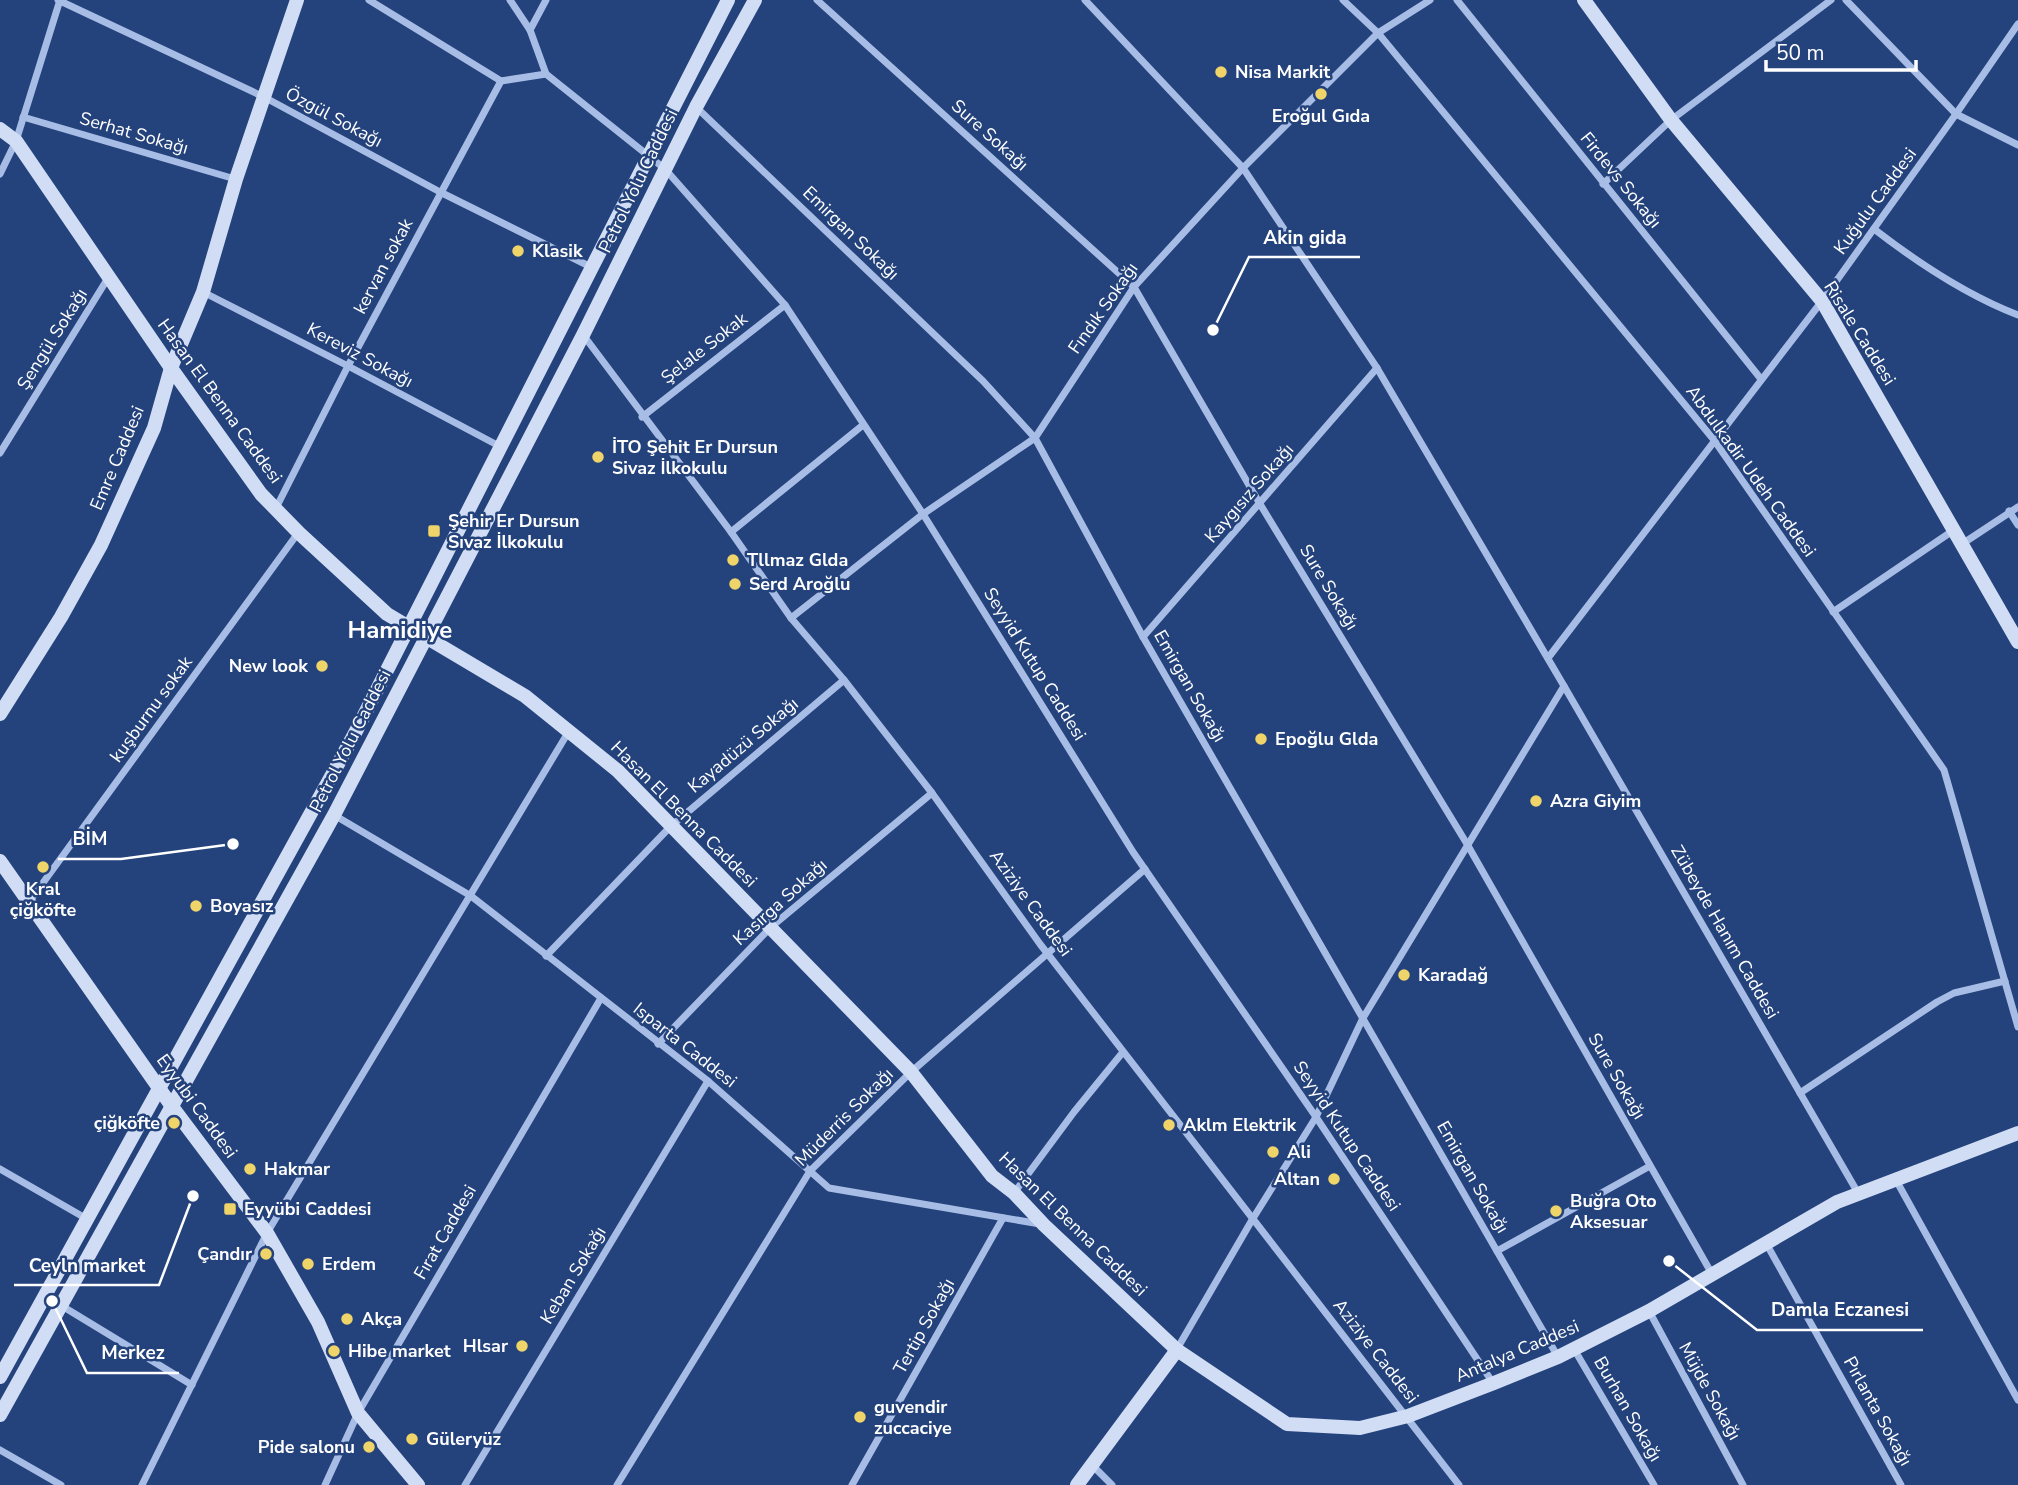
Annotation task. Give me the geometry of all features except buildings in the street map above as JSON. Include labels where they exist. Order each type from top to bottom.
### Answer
[{"type":"street","name":"Özgül Sokağı","points":[[59,0],[264,97],[440,192],[593,268]]},
{"type":"street","points":[[0,174],[16,141],[59,0]]},
{"type":"street","name":"Emre Caddesi","points":[[0,714],[61,617],[102,545],[154,428],[171,368],[203,292],[236,179],[297,0]]},
{"type":"street","points":[[369,0],[501,81],[546,74],[530,30],[510,0]]},
{"type":"street","points":[[530,30],[546,0]]},
{"type":"street","name":"Petrol Yolu Caddesi","points":[[0,1377],[354,735],[728,0]]},
{"type":"street","name":"Petrol Yolu Caddesi","points":[[0,1415],[334,815],[583,335],[696,107],[755,0]]},
{"type":"street","name":"Sure Sokağı","points":[[817,0],[1134,287],[1260,504],[1467,844],[1712,1275]]},
{"type":"street","name":"Zübeyde Hanım Caddesi","points":[[1085,0],[1243,168],[1377,368],[1858,1194]]},
{"type":"street","name":"Abdulkadir Udeh Caddesi","points":[[1343,0],[1378,33],[1714,440],[1944,770],[2018,1027]]},
{"type":"street","name":"Fındık Sokağı","points":[[791,618],[923,514],[1035,438],[1134,287],[1243,168],[1378,33],[1430,0]]},
{"type":"street","name":"Firdevs Sokağı","points":[[1457,0],[1761,379]]},
{"type":"street","name":"Risale Caddesi","points":[[1584,0],[1671,120],[1822,301],[2018,642]]},
{"type":"street","points":[[1603,184],[1671,120],[1830,0]]},
{"type":"street","points":[[1846,0],[1956,114],[2018,145]]},
{"type":"street","name":"Kuğulu Caddesi","points":[[1548,658],[1822,301],[2018,24]]},
{"type":"street","name":"Seyyid Kutup Caddesi","points":[[546,74],[665,169],[785,305],[923,514],[1145,869],[1316,1117],[1494,1383]]},
{"type":"street","name":"kervan sokak","points":[[276,508],[348,366],[501,81]]},
{"type":"street","name":"Emirgan Sokağı","points":[[696,107],[983,381],[1035,438],[1143,637],[1558,1357]]},
{"type":"street","name":"Serhat Sokağı","points":[[23,117],[236,179]]},
{"type":"street","name":"Hasan El Benna Caddesi","points":[[0,129],[16,141],[261,494],[387,614],[525,696],[618,771],[911,1072],[992,1175],[1177,1350]]},
{"type":"street","points":[[1874,229],[1915,260],[2000,308],[2018,315]]},
{"type":"street","name":"Şengül Sokağı","points":[[0,453],[108,277]]},
{"type":"street","name":"Kereviz Sokağı","points":[[203,292],[501,448]]},
{"type":"street","name":"Şelale Sokak","points":[[642,416],[785,305]]},
{"type":"street","name":"Aziziye Caddesi","points":[[583,335],[731,532],[791,618],[844,680],[932,793],[1047,954],[1459,1485]]},
{"type":"street","name":"Kaygısız Sokağı","points":[[1143,637],[1377,368]]},
{"type":"street","points":[[731,532],[863,425]]},
{"type":"street","points":[[1962,544],[2018,507]]},
{"type":"street","points":[[2009,511],[2018,525]]},
{"type":"street","points":[[1833,612],[1954,530]]},
{"type":"street","name":"kuşburnu sokak","points":[[29,903],[299,533]]},
{"type":"street","name":"Kayadüzü Sokağı","points":[[546,957],[670,827],[844,680]]},
{"type":"street","points":[[1077,1485],[1177,1350],[1252,1220],[1316,1117],[1363,1018],[1564,686]]},
{"type":"street","points":[[142,1485],[267,1233],[569,731]]},
{"type":"street","name":"Kasırga Sokağı","points":[[658,1044],[771,927],[932,793]]},
{"type":"street","name":"Isparta Caddesi","points":[[334,815],[471,896],[708,1081],[829,1188],[1044,1225]]},
{"type":"street","name":"Eyyubi Caddesi","points":[[0,861],[173,1108],[267,1233],[318,1322],[358,1413],[418,1485]]},
{"type":"street","name":"Müderris Sokağı","points":[[617,1485],[810,1171],[911,1072],[1145,869]]},
{"type":"street","points":[[1800,1093],[1937,1002],[1954,993],[2005,981]]},
{"type":"street","name":"Fırat Caddesi","points":[[325,1485],[358,1413],[601,999]]},
{"type":"street","points":[[1014,1193],[1123,1052]]},
{"type":"street","name":"Keban Sokağı","points":[[465,1485],[708,1081]]},
{"type":"street","name":"Antalya Caddesi","points":[[1177,1350],[1287,1424],[1360,1428],[1408,1416],[1558,1357],[1649,1311],[1837,1202],[2018,1133]]},
{"type":"street","points":[[1497,1251],[1650,1166]]},
{"type":"street","points":[[0,1169],[87,1219]]},
{"type":"street","points":[[1896,1179],[2018,1400]]},
{"type":"street","name":"Tertip Sokağı","points":[[852,1485],[1003,1218]]},
{"type":"street","name":"Pırlanta Sokağı","points":[[1766,1242],[1901,1485]]},
{"type":"street","points":[[62,1306],[192,1385]]},
{"type":"street","name":"Müjde Sokağı","points":[[1649,1311],[1743,1485]]},
{"type":"street","name":"Burhan Sokağı","points":[[1574,1349],[1654,1485]]},
{"type":"street","points":[[0,1450],[61,1485]]},
{"type":"street","points":[[1092,1465],[1112,1485]]},
{"type":"place","name":"Nisa Markit","points":[[1221,72]]},
{"type":"place","name":"Eroğul Gıda","points":[[1321,94]]},
{"type":"place","name":"Klasik","points":[[518,251]]},
{"type":"place","name":"Akin gida","points":[[1213,330]]},
{"type":"place","name":"İTO Şehit Er Dursun Sivaz İlkokulu","points":[[598,457]]},
{"type":"place","name":"Şehir Er Dursun Sıvaz İlkokulu","points":[[434,531]]},
{"type":"place","name":"Tllmaz Glda","points":[[733,560]]},
{"type":"place","name":"Serd Aroğlu","points":[[735,584]]},
{"type":"place","name":"New look","points":[[322,666]]},
{"type":"place","name":"Epoğlu Glda","points":[[1261,739]]},
{"type":"place","name":"Azra Giyim","points":[[1536,801]]},
{"type":"place","name":"BİM","points":[[233,844]]},
{"type":"place","name":"Kral çiğköfte","points":[[43,867]]},
{"type":"place","name":"Boyasız","points":[[196,906]]},
{"type":"place","name":"Karadağ","points":[[1404,975]]},
{"type":"place","name":"çiğköfte","points":[[174,1123]]},
{"type":"place","name":"Aklm Elektrik","points":[[1169,1125]]},
{"type":"place","name":"Ali","points":[[1273,1152]]},
{"type":"place","name":"Hakmar","points":[[250,1169]]},
{"type":"place","name":"Altan","points":[[1334,1179]]},
{"type":"place","name":"Ceyln market","points":[[193,1196]]},
{"type":"place","name":"Eyyübi Caddesi","points":[[230,1209]]},
{"type":"place","name":"Buğra Oto Aksesuar","points":[[1556,1211]]},
{"type":"place","name":"Çandır","points":[[266,1254]]},
{"type":"place","name":"Damla Eczanesi","points":[[1669,1261]]},
{"type":"place","name":"Erdem","points":[[308,1264]]},
{"type":"place","name":"Merkez","points":[[52,1301]]},
{"type":"place","name":"Akça","points":[[347,1319]]},
{"type":"place","name":"Hlsar","points":[[522,1346]]},
{"type":"place","name":"Hibe market","points":[[334,1351]]},
{"type":"place","name":"guvendir zuccaciye","points":[[860,1417]]},
{"type":"place","name":"Güleryüz","points":[[412,1439]]},
{"type":"place","name":"Pide salonu","points":[[369,1447]]},
{"type":"district","name":"Hamidiye","points":[[400,630]]}]
